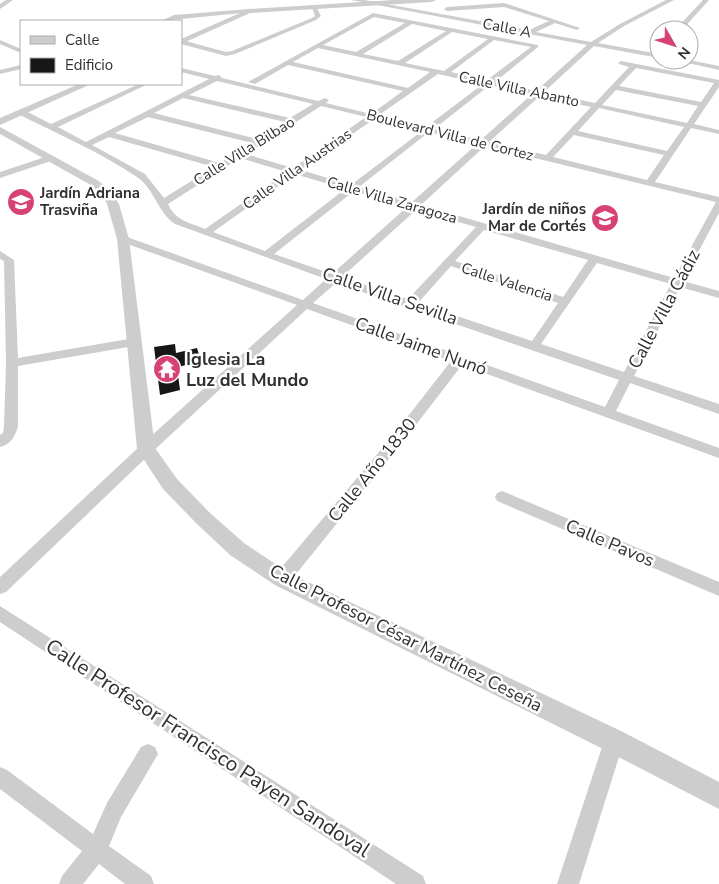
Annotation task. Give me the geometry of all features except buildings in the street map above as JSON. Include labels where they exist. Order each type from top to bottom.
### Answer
[{"type":"street","points":[[0,7],[10,0]]},
{"type":"street","name":"Calle A","points":[[354,0],[649,53]]},
{"type":"street","points":[[166,20],[174,17],[250,11],[432,0]]},
{"type":"street","points":[[478,0],[484,6]]},
{"type":"street","points":[[0,587],[146,449],[592,44],[622,25],[670,0]]},
{"type":"street","points":[[687,20],[706,0]]},
{"type":"street","points":[[447,9],[504,5],[577,28]]},
{"type":"street","points":[[512,13],[540,7]]},
{"type":"street","points":[[182,42],[233,54],[314,20],[318,16],[314,8]]},
{"type":"street","points":[[182,42],[250,11]]},
{"type":"street","points":[[252,82],[373,15],[536,46],[266,255]]},
{"type":"street","points":[[530,32],[565,17]]},
{"type":"street","points":[[358,54],[411,22]]},
{"type":"street","points":[[400,63],[451,30]]},
{"type":"street","name":"Calle Villa Austrias","points":[[205,233],[408,90],[441,72],[493,38]]},
{"type":"street","points":[[0,42],[20,50]]},
{"type":"street","name":"Calle Villa Abanto","points":[[318,46],[719,132]]},
{"type":"street","points":[[288,62],[408,90]]},
{"type":"street","points":[[621,63],[719,82],[650,181]]},
{"type":"street","points":[[699,64],[719,68]]},
{"type":"street","points":[[549,156],[634,66]]},
{"type":"street","points":[[0,72],[20,67]]},
{"type":"street","name":"Boulevard Villa de Cortez","points":[[182,67],[719,196]]},
{"type":"street","points":[[86,145],[220,77]]},
{"type":"street","name":"Boulevard Villa de Cortez","points":[[220,77],[252,82],[323,101]]},
{"type":"street","points":[[0,122],[84,85]]},
{"type":"street","points":[[52,127],[142,85]]},
{"type":"street","points":[[614,87],[703,104]]},
{"type":"street","points":[[182,96],[291,121]]},
{"type":"street","name":"Calle Villa Bilbao","points":[[163,203],[323,101]]},
{"type":"street","name":"Calle Villa Sevilla","points":[[21,112],[142,176],[163,203],[173,220],[266,255],[719,409]]},
{"type":"street","points":[[147,114],[258,142]]},
{"type":"street","name":"Calle Profesor César Martínez Ceseña","points":[[0,130],[93,182],[105,192],[113,204],[123,239],[146,449],[170,484],[203,518],[237,548],[282,579],[614,741],[719,796]]},
{"type":"street","name":"Calle Villa Abanto","points":[[572,132],[669,154]]},
{"type":"street","points":[[108,134],[221,166]]},
{"type":"street","name":"Calle Villa Zaragoza","points":[[239,155],[719,295]]},
{"type":"street","points":[[0,175],[51,158]]},
{"type":"street","name":"Boulevard Villa de Cortez","points":[[650,181],[719,202]]},
{"type":"street","name":"Calle Villa Cádiz","points":[[608,413],[719,202]]},
{"type":"street","points":[[410,303],[482,226]]},
{"type":"street","name":"Calle Jaime Nunó","points":[[123,239],[719,453]]},
{"type":"street","points":[[0,254],[9,260],[6,305],[12,363],[11,426],[8,435],[0,442]]},
{"type":"street","points":[[535,345],[594,259]]},
{"type":"street","name":"Calle Valencia","points":[[448,262],[565,301]]},
{"type":"street","points":[[12,363],[134,342]]},
{"type":"street","name":"Calle Año 1830","points":[[282,579],[460,360]]},
{"type":"street","name":"Calle Pavos","points":[[502,498],[719,589]]},
{"type":"street","name":"Calle Profesor Francisco Payen Sandoval","points":[[0,613],[415,884]]},
{"type":"street","points":[[568,884],[614,741]]},
{"type":"street","points":[[70,884],[97,849],[114,810],[148,754]]},
{"type":"street","points":[[0,777],[143,884]]},
{"type":"place","name":"Jardín Adriana Trasviña","points":[[21,202]]},
{"type":"place","name":"Jardín de niños Mar de Cortés","points":[[605,218]]},
{"type":"place","name":"Iglesia La Luz del Mundo","points":[[167,369]]}]
